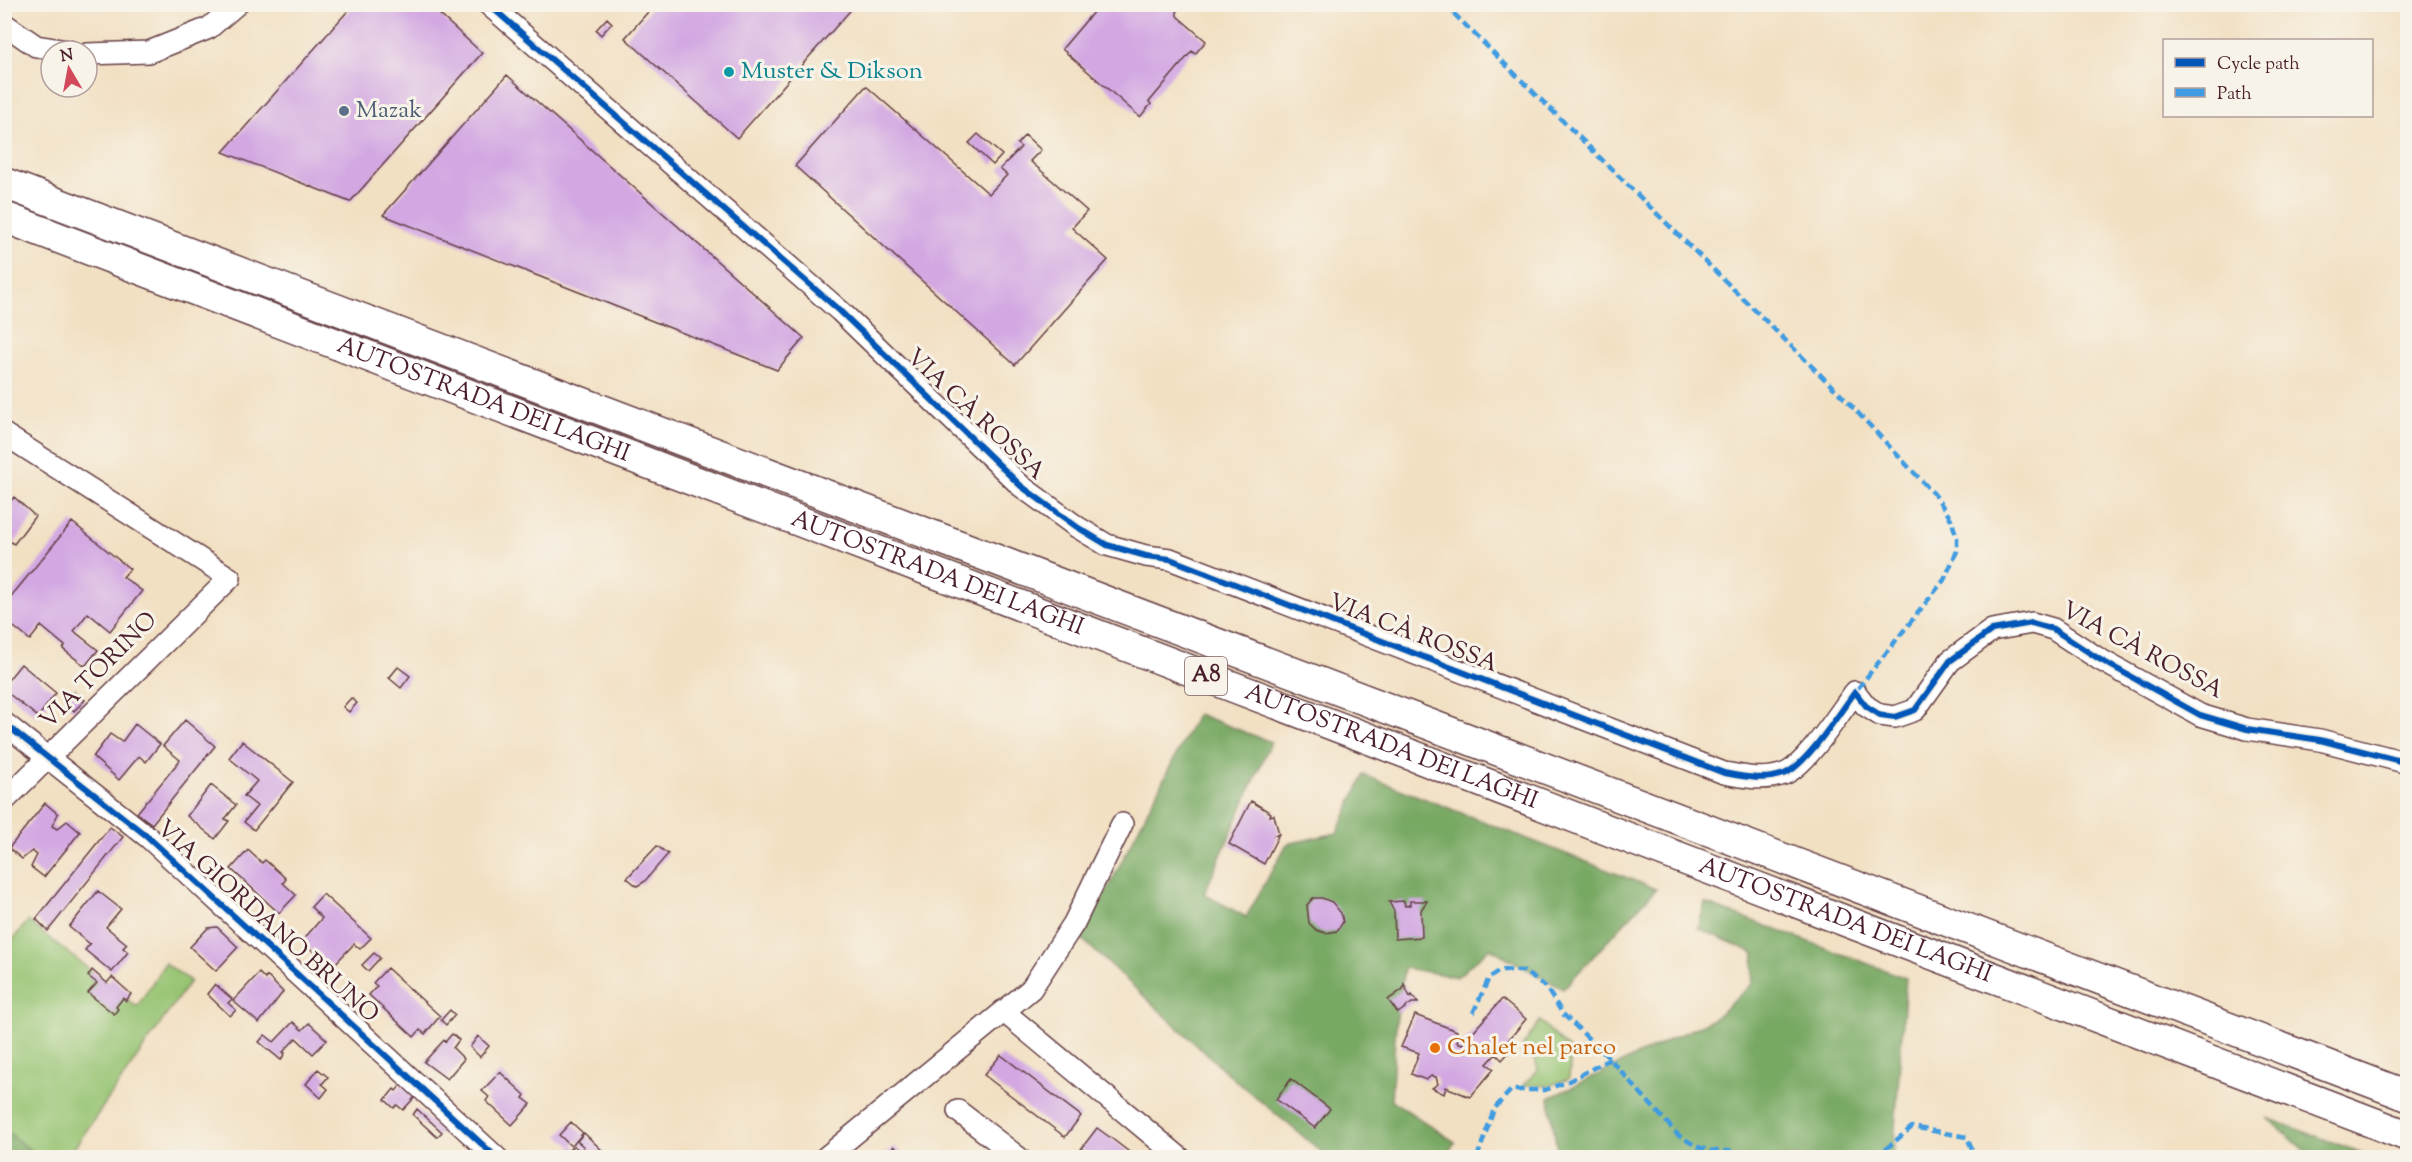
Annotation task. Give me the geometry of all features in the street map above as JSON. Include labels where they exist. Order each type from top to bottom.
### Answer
[{"type":"highway","name":"AUTOSTRADA DEI LAGHI","points":[[4,183],[2408,1095]]},
{"type":"highway","name":"AUTOSTRADA DEI LAGHI","points":[[4,218],[2408,1136]]},
{"type":"street","points":[[99,54],[149,52],[208,28],[237,4]]},
{"type":"street","name":"VIA CÀ ROSSA","points":[[488,4],[840,311],[1021,486],[1077,527],[1107,545],[1146,556],[1170,559],[1724,773],[1751,779],[1787,773],[1806,756],[1855,692],[1866,706],[1880,715],[1896,717],[1915,710],[1950,661],[1992,630],[2032,623],[2053,629],[2108,664],[2200,715],[2247,729],[2320,740],[2408,763]]},
{"type":"street","points":[[4,24],[39,46]]},
{"type":"street","name":"VIA TORINO","points":[[4,434],[230,578],[4,801]]},
{"type":"street","name":"VIA GIORDANO BRUNO","points":[[4,723],[148,837],[497,1158]]},
{"type":"street","points":[[825,1158],[1031,989],[1074,923],[1122,824]]},
{"type":"street","points":[[1004,1011],[1180,1158]]},
{"type":"street","points":[[958,1111],[1019,1158]]},
{"type":"green space","points":[[1197,714],[1271,742],[1204,894],[1246,917],[1287,844],[1337,833],[1364,775],[1656,889],[1563,989],[1490,948],[1457,977],[1404,968],[1396,1024],[1391,1100],[1455,1142],[1445,1157],[1328,1157],[1236,1081],[1082,939]]},
{"type":"green space","points":[[1705,903],[1906,978],[1893,1157],[1558,1157],[1549,1098],[1715,1018],[1752,984],[1754,953],[1698,928]]},
{"type":"green space","points":[[28,921],[137,1007],[165,963],[190,981],[68,1157],[38,1157],[5,1130],[4,950]]},
{"type":"green space","points":[[1540,1021],[1571,1051],[1569,1079],[1548,1086],[1523,1085],[1538,1070],[1536,1062],[1522,1047]]},
{"type":"green space","points":[[2267,1118],[2373,1157],[2312,1157]]},
{"type":"green space","points":[[5,1130],[38,1157],[5,1157]]},
{"type":"building","name":"Mazak","points":[[354,4],[428,4],[482,53],[350,202],[223,152]]},
{"type":"building","name":"Muster & Dikson","points":[[655,4],[856,4],[737,138],[625,38]]},
{"type":"building","points":[[1100,4],[1177,4],[1177,16],[1206,41],[1195,54],[1192,51],[1149,102],[1151,104],[1140,117],[1062,49]]},
{"type":"building","points":[[607,18],[612,23],[601,35],[596,30]]},
{"type":"building","points":[[507,75],[804,338],[777,370],[383,215]]},
{"type":"building","points":[[866,86],[989,194],[1007,175],[1000,169],[1021,147],[1017,144],[1025,135],[1041,150],[1030,161],[1087,211],[1072,228],[1108,260],[1015,365],[795,166]]},
{"type":"building","points":[[978,134],[1002,155],[993,165],[969,143]]},
{"type":"building","points":[[14,497],[35,516],[14,544],[4,537],[4,509]]},
{"type":"building","points":[[72,522],[130,569],[123,577],[142,591],[110,631],[88,613],[74,631],[98,650],[85,666],[63,649],[65,646],[41,626],[30,640],[4,619],[4,605]]},
{"type":"building","points":[[21,664],[56,693],[38,717],[4,690],[4,685]]},
{"type":"building","points":[[398,667],[410,676],[401,688],[389,678]]},
{"type":"building","points":[[74,692],[85,700],[74,711],[65,701]]},
{"type":"building","points":[[351,698],[357,703],[349,712],[343,707]]},
{"type":"building","points":[[185,720],[215,746],[152,824],[137,813],[180,760],[163,746]]},
{"type":"building","points":[[135,724],[160,744],[146,762],[139,756],[119,780],[93,757],[110,734],[122,742]]},
{"type":"building","points":[[242,741],[293,782],[254,830],[244,822],[257,806],[244,796],[257,781],[229,758]]},
{"type":"building","points":[[211,785],[236,805],[225,819],[229,821],[215,839],[187,816]]},
{"type":"building","points":[[1251,801],[1271,813],[1270,816],[1274,815],[1279,834],[1275,835],[1278,836],[1264,864],[1229,844]]},
{"type":"building","points":[[45,803],[58,814],[52,826],[57,829],[67,821],[80,832],[44,877],[31,867],[37,855],[32,851],[22,859],[9,848]]},
{"type":"building","points":[[110,827],[123,837],[48,931],[36,919]]},
{"type":"building","points":[[657,846],[668,854],[644,882],[637,886],[627,878]]},
{"type":"building","points":[[248,850],[262,863],[265,860],[281,874],[286,879],[283,883],[296,895],[279,913],[231,869]]},
{"type":"building","points":[[98,891],[121,909],[106,927],[127,944],[123,948],[128,952],[112,972],[85,950],[90,944],[69,927]]},
{"type":"building","points":[[323,894],[371,938],[360,949],[354,944],[331,968],[302,941],[322,918],[311,907]]},
{"type":"building","points":[[1313,898],[1322,898],[1332,902],[1341,913],[1343,922],[1337,931],[1326,933],[1316,930],[1309,923],[1307,905]]},
{"type":"building","points":[[1404,901],[1405,906],[1410,905],[1410,901],[1427,901],[1421,910],[1422,937],[1395,939],[1394,911],[1389,902]]},
{"type":"building","points":[[217,927],[238,947],[216,971],[190,947],[208,928]]},
{"type":"building","points":[[374,953],[380,958],[368,971],[362,965]]},
{"type":"building","points":[[387,968],[440,1016],[425,1034],[420,1030],[414,1037],[369,995],[377,986],[373,983]]},
{"type":"building","points":[[92,970],[107,983],[112,977],[131,994],[126,1001],[123,998],[114,1014],[88,993],[97,983],[88,976]]},
{"type":"building","points":[[259,973],[265,979],[267,976],[283,992],[259,1023],[233,1001]]},
{"type":"building","points":[[215,984],[232,999],[228,1003],[236,1010],[230,1016],[207,994]]},
{"type":"building","points":[[1404,984],[1410,997],[1412,995],[1418,1003],[1412,1003],[1398,1013],[1388,1000],[1403,989]]},
{"type":"building","name":"Chalet nel parco","points":[[1502,999],[1526,1019],[1507,1042],[1513,1048],[1502,1060],[1496,1054],[1487,1064],[1494,1069],[1470,1097],[1446,1087],[1444,1094],[1432,1088],[1438,1084],[1436,1077],[1431,1076],[1426,1080],[1411,1074],[1419,1053],[1401,1047],[1415,1015],[1457,1031],[1455,1036],[1458,1037],[1457,1042],[1462,1044]]},
{"type":"building","points":[[450,1010],[455,1015],[446,1025],[441,1020]]},
{"type":"building","points":[[293,1022],[302,1030],[309,1023],[327,1040],[313,1054],[296,1038],[283,1052],[285,1053],[281,1060],[259,1042],[265,1035],[274,1042]]},
{"type":"building","points":[[452,1034],[459,1040],[453,1048],[464,1059],[447,1079],[424,1062]]},
{"type":"building","points":[[478,1036],[489,1046],[480,1057],[470,1047]]},
{"type":"building","points":[[1001,1055],[1081,1116],[1065,1137],[984,1075]]},
{"type":"building","points":[[318,1069],[328,1077],[322,1084],[328,1089],[321,1098],[306,1084]]},
{"type":"building","points":[[500,1072],[525,1095],[523,1098],[531,1104],[512,1125],[486,1101],[489,1097],[482,1091]]},
{"type":"building","points":[[1291,1079],[1330,1109],[1315,1128],[1276,1099]]},
{"type":"building","points":[[402,1084],[415,1097],[403,1110],[397,1105],[394,1108],[385,1100],[394,1089],[396,1091]]},
{"type":"building","points":[[417,1109],[442,1132],[437,1137],[413,1115]]},
{"type":"building","points":[[571,1122],[583,1133],[573,1145],[580,1151],[574,1158],[569,1158],[565,1154],[572,1147],[559,1135]]},
{"type":"building","points":[[1097,1128],[1137,1158],[1093,1158],[1081,1149]]},
{"type":"building","points":[[584,1133],[608,1156],[594,1158],[591,1155],[588,1157],[581,1150],[584,1147],[577,1141]]},
{"type":"building","points":[[894,1146],[905,1158],[882,1158]]},
{"type":"marked path","points":[[1444,4],[1844,398],[1935,495],[1951,519],[1957,538],[1957,551],[1944,580],[1855,692]]},
{"type":"marked path","points":[[1473,1013],[1489,978],[1501,970],[1523,971],[1545,986],[1563,1014],[1610,1059],[1678,1135],[1698,1147],[1712,1151],[1733,1151],[1750,1158]]},
{"type":"marked path","points":[[1477,1158],[1494,1109],[1511,1090],[1545,1090],[1569,1081],[1610,1059]]},
{"type":"marked path","points":[[1875,1158],[1912,1127],[1967,1137],[1976,1158]]},
{"type":"cycle path","points":[[488,4],[840,311],[1021,486],[1077,527],[1107,545],[1146,556],[1170,559],[1724,773],[1739,776],[1769,777],[1784,774],[1793,769],[1812,750],[1855,692],[1866,706],[1880,715],[1895,717],[1915,710],[1950,661],[1992,630],[2032,623],[2053,629],[2099,659],[2200,715],[2247,729],[2320,740],[2408,763]]},
{"type":"cycle path","points":[[4,723],[148,837],[497,1158]]},
{"type":"place","name":"Muster & Dikson","points":[[729,72]]},
{"type":"place","name":"Mazak","points":[[344,111]]},
{"type":"place","name":"Chalet nel parco","points":[[1435,1048]]}]
